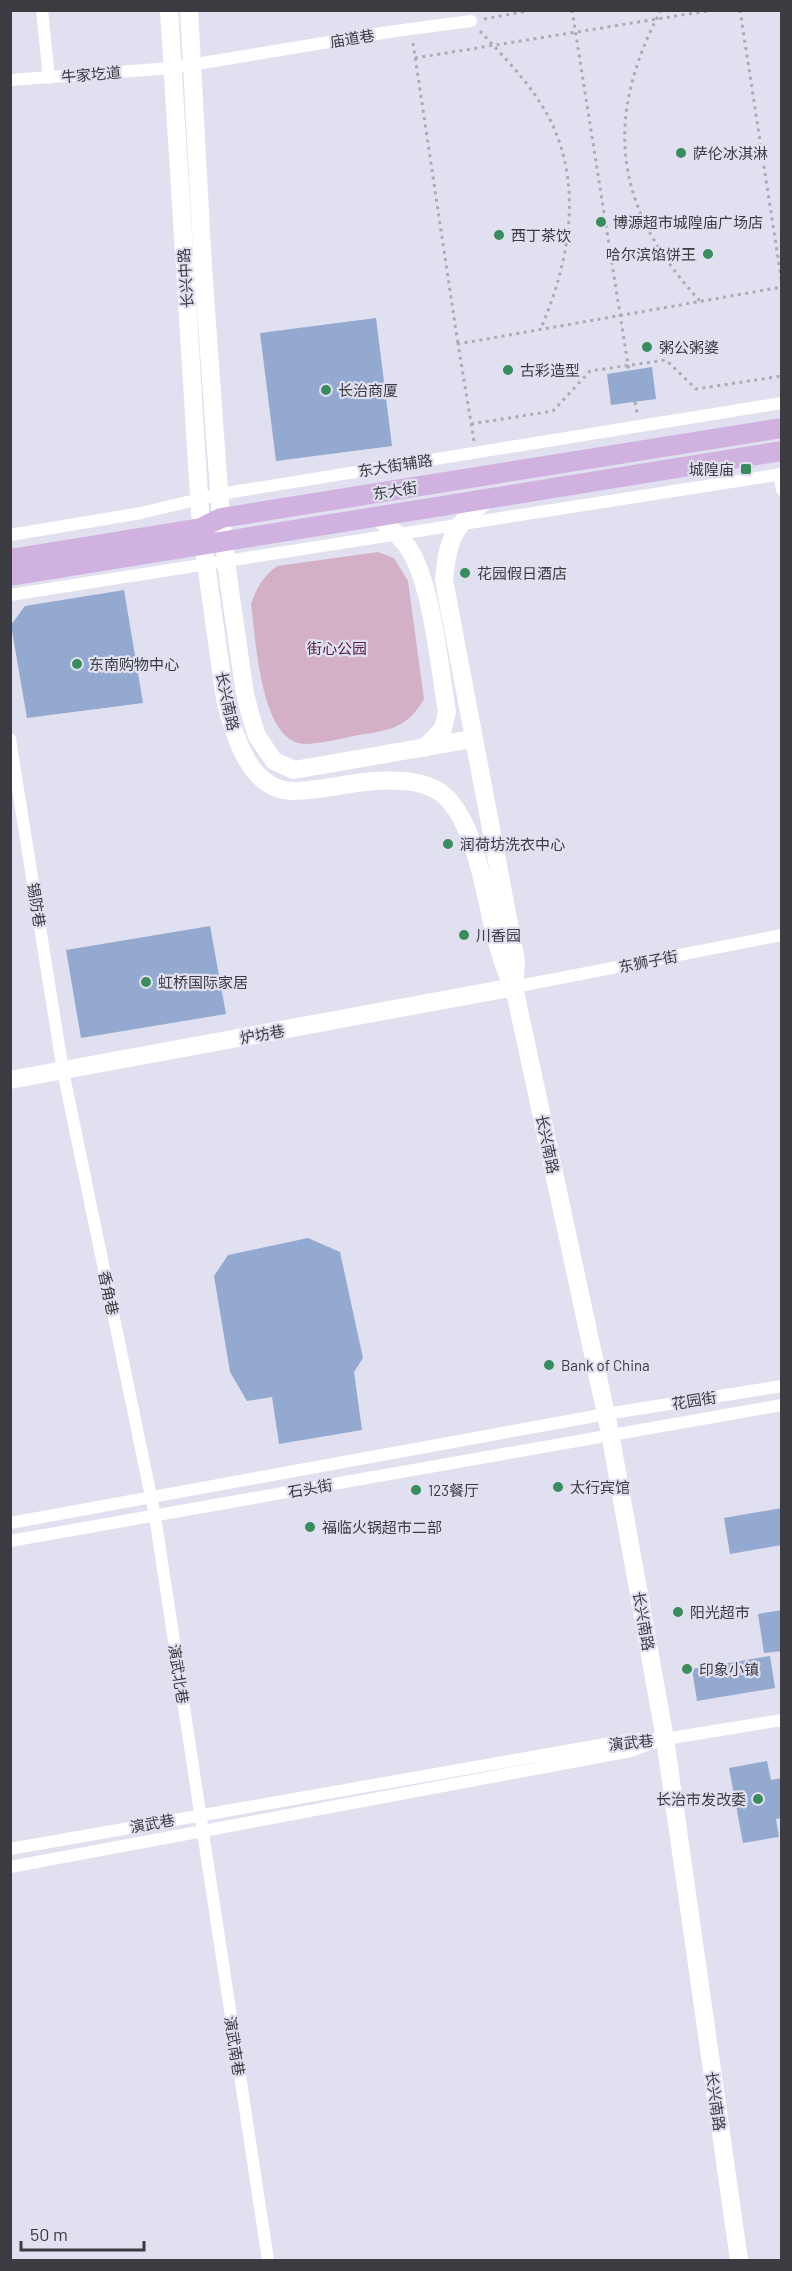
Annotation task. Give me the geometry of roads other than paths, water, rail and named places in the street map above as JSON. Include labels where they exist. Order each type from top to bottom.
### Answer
[{"type":"main road","name":"长兴中路","points":[[169,10],[199,499],[204,545]]},
{"type":"main road","name":"长兴中路","points":[[189,10],[203,267],[225,551]]},
{"type":"main road","name":"东大街","points":[[10,576],[204,545],[221,518],[782,428]]},
{"type":"main road","name":"东大街","points":[[10,559],[204,545],[225,551],[378,517],[782,451]]},
{"type":"main road","name":"长兴南路","points":[[486,500],[458,525],[446,551],[444,580],[472,739],[516,961],[514,987]]},
{"type":"main road","points":[[378,517],[413,555],[423,581],[447,712],[443,729],[424,748]]},
{"type":"main road","name":"长兴南路","points":[[204,545],[225,699],[231,724],[249,763],[261,777],[274,786],[291,791],[385,780],[429,786],[447,798],[461,818],[473,850],[502,963],[514,987],[610,1433],[665,1739],[738,2260]]},
{"type":"main road","name":"长兴南路","points":[[225,551],[245,694],[257,736],[274,761],[294,770],[472,739]]},
{"type":"main road","name":"炉坊巷","points":[[10,1080],[514,987]]},
{"type":"street","points":[[42,10],[49,78]]},
{"type":"street","name":"庙道巷","points":[[172,68],[471,21]]},
{"type":"street","name":"牛家圪道","points":[[10,80],[172,68]]},
{"type":"street","name":"东大街辅路","points":[[10,535],[141,513],[220,494],[782,403]]},
{"type":"street","points":[[225,551],[396,534],[780,474],[782,490]]},
{"type":"street","points":[[10,595],[204,545]]},
{"type":"street","name":"锡防巷","points":[[10,739],[63,1071]]},
{"type":"street","name":"东狮子街","points":[[514,987],[782,935]]},
{"type":"street","name":"香角巷","points":[[63,1071],[155,1516]]},
{"type":"street","name":"花园街","points":[[606,1414],[782,1386]]},
{"type":"street","name":"花园街","points":[[610,1433],[782,1405]]},
{"type":"street","name":"石头街","points":[[10,1523],[606,1414]]},
{"type":"street","name":"石头街","points":[[10,1541],[610,1433]]},
{"type":"street","name":"演武北巷","points":[[155,1516],[202,1831]]},
{"type":"street","points":[[665,1739],[782,1720]]},
{"type":"street","name":"演武巷","points":[[10,1849],[634,1739],[665,1739]]},
{"type":"street","name":"演武巷","points":[[10,1868],[632,1751],[665,1739]]},
{"type":"street","name":"演武南巷","points":[[202,1831],[268,2260]]},
{"type":"place","name":"萨伦冰淇淋","points":[[681,153]]},
{"type":"place","name":"博源超市城隍庙广场店","points":[[601,222]]},
{"type":"place","name":"西丁茶饮","points":[[499,235]]},
{"type":"place","name":"哈尔滨馅饼王","points":[[708,254]]},
{"type":"place","name":"粥公粥婆","points":[[647,347]]},
{"type":"place","name":"古彩造型","points":[[508,370]]},
{"type":"place","name":"长治商厦","points":[[326,390]]},
{"type":"place","name":"城隍庙","points":[[746,469]]},
{"type":"place","name":"花园假日酒店","points":[[465,573]]},
{"type":"place","name":"东南购物中心","points":[[77,664]]},
{"type":"place","name":"润荷坊洗衣中心","points":[[448,844]]},
{"type":"place","name":"川香园","points":[[464,935]]},
{"type":"place","name":"虹桥国际家居","points":[[146,982]]},
{"type":"place","name":"Bank of China","points":[[549,1365]]},
{"type":"place","name":"太行宾馆","points":[[558,1487]]},
{"type":"place","name":"123餐厅","points":[[416,1490]]},
{"type":"place","name":"福临火锅超市二部","points":[[310,1527]]},
{"type":"place","name":"阳光超市","points":[[678,1612]]},
{"type":"place","name":"印象小镇","points":[[687,1669]]},
{"type":"place","name":"长治市发改委","points":[[758,1799]]},
{"type":"park label","name":"街心公园","points":[[337,648]]}]
